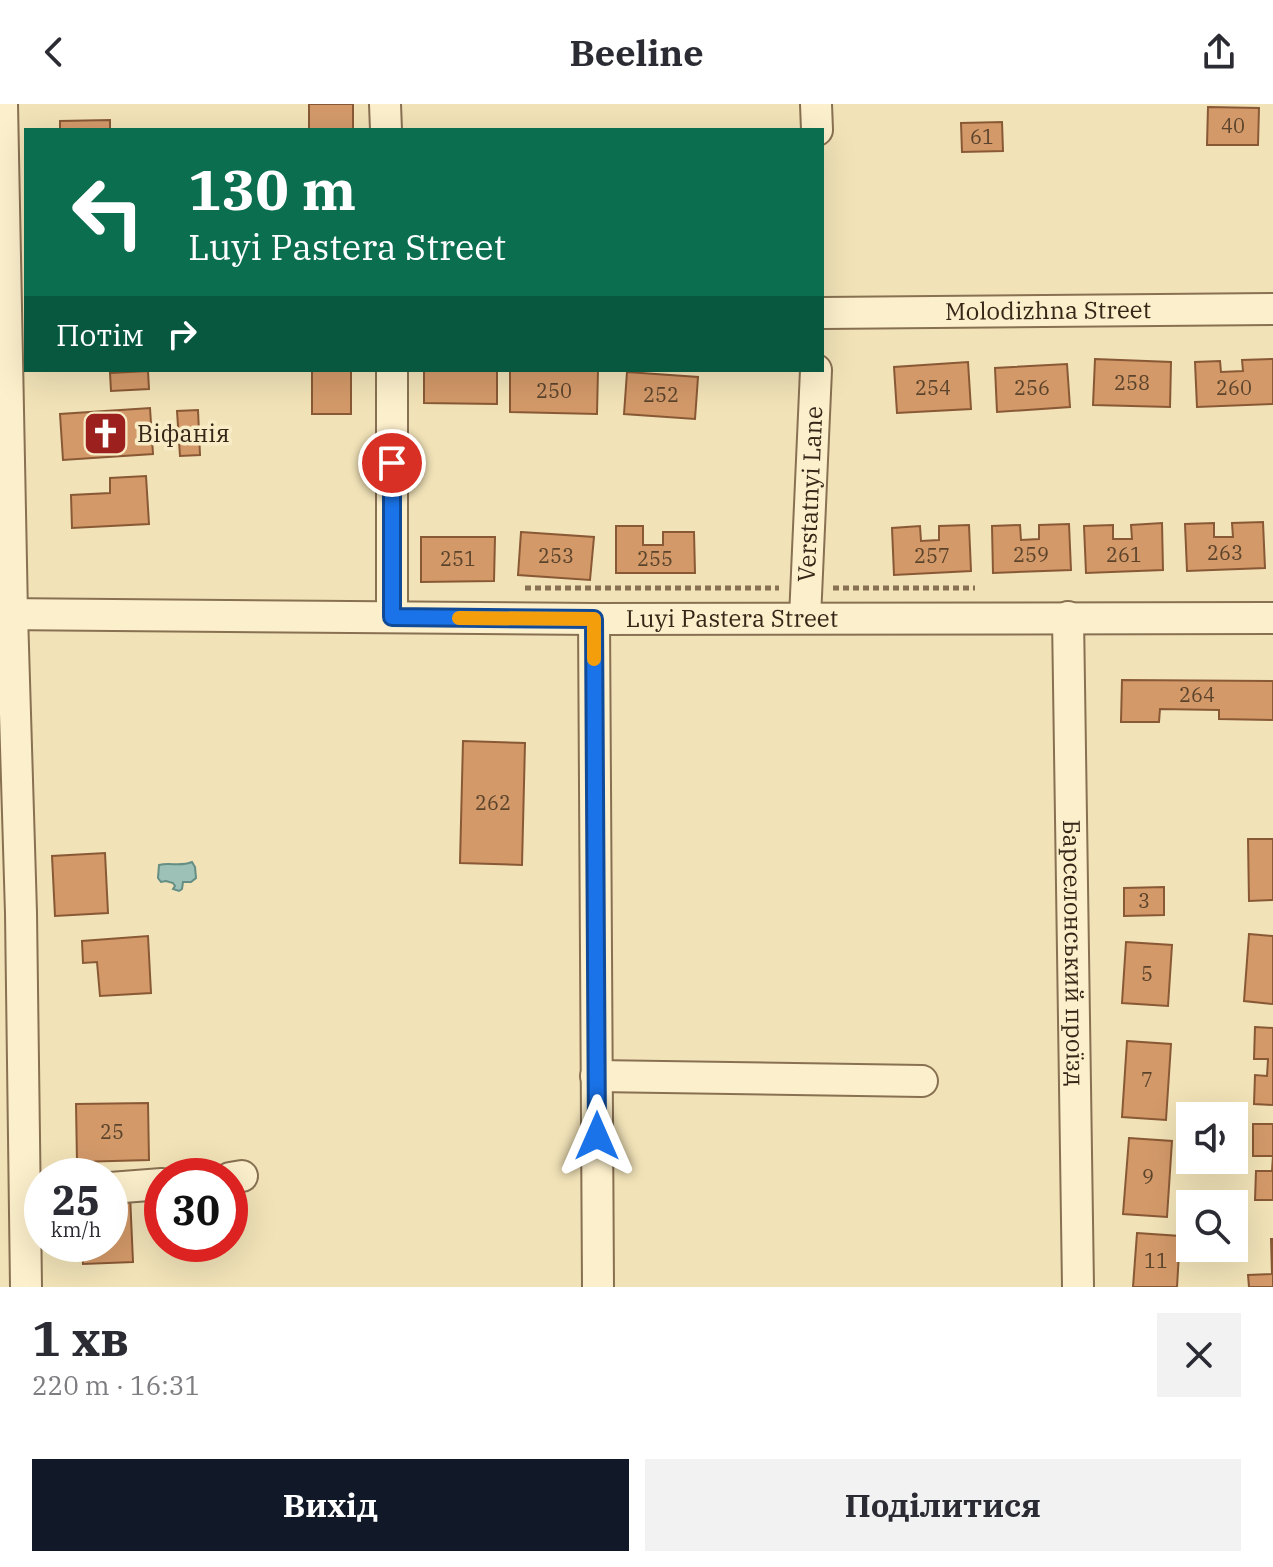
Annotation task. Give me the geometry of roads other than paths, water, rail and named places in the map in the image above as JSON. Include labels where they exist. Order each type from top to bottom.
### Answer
[{"type":"street","points":[[2,104],[11,339],[6,614],[11,913],[26,1287]]},
{"type":"street","points":[[385,104],[386,128]]},
{"type":"street","points":[[816,104],[817,128]]},
{"type":"street","name":"Molodizhna Street","points":[[824,313],[1273,309]]},
{"type":"street","points":[[392,372],[392,617]]},
{"type":"street","name":"Verstatnyi Lane","points":[[805,618],[816,372]]},
{"type":"street","name":"Luyi Pastera Street","points":[[6,614],[594,619],[1273,618]]},
{"type":"street","name":"Барселонський проїзд","points":[[1068,617],[1078,1287]]},
{"type":"street","points":[[594,619],[598,1287]]},
{"type":"street","points":[[596,1076],[922,1081]]},
{"type":"water","points":[[192,862],[196,878],[183,882],[179,891],[173,889],[173,883],[161,882],[158,878],[159,865]]},
{"type":"place","name":"Віфанія","points":[[106,434]]}]
